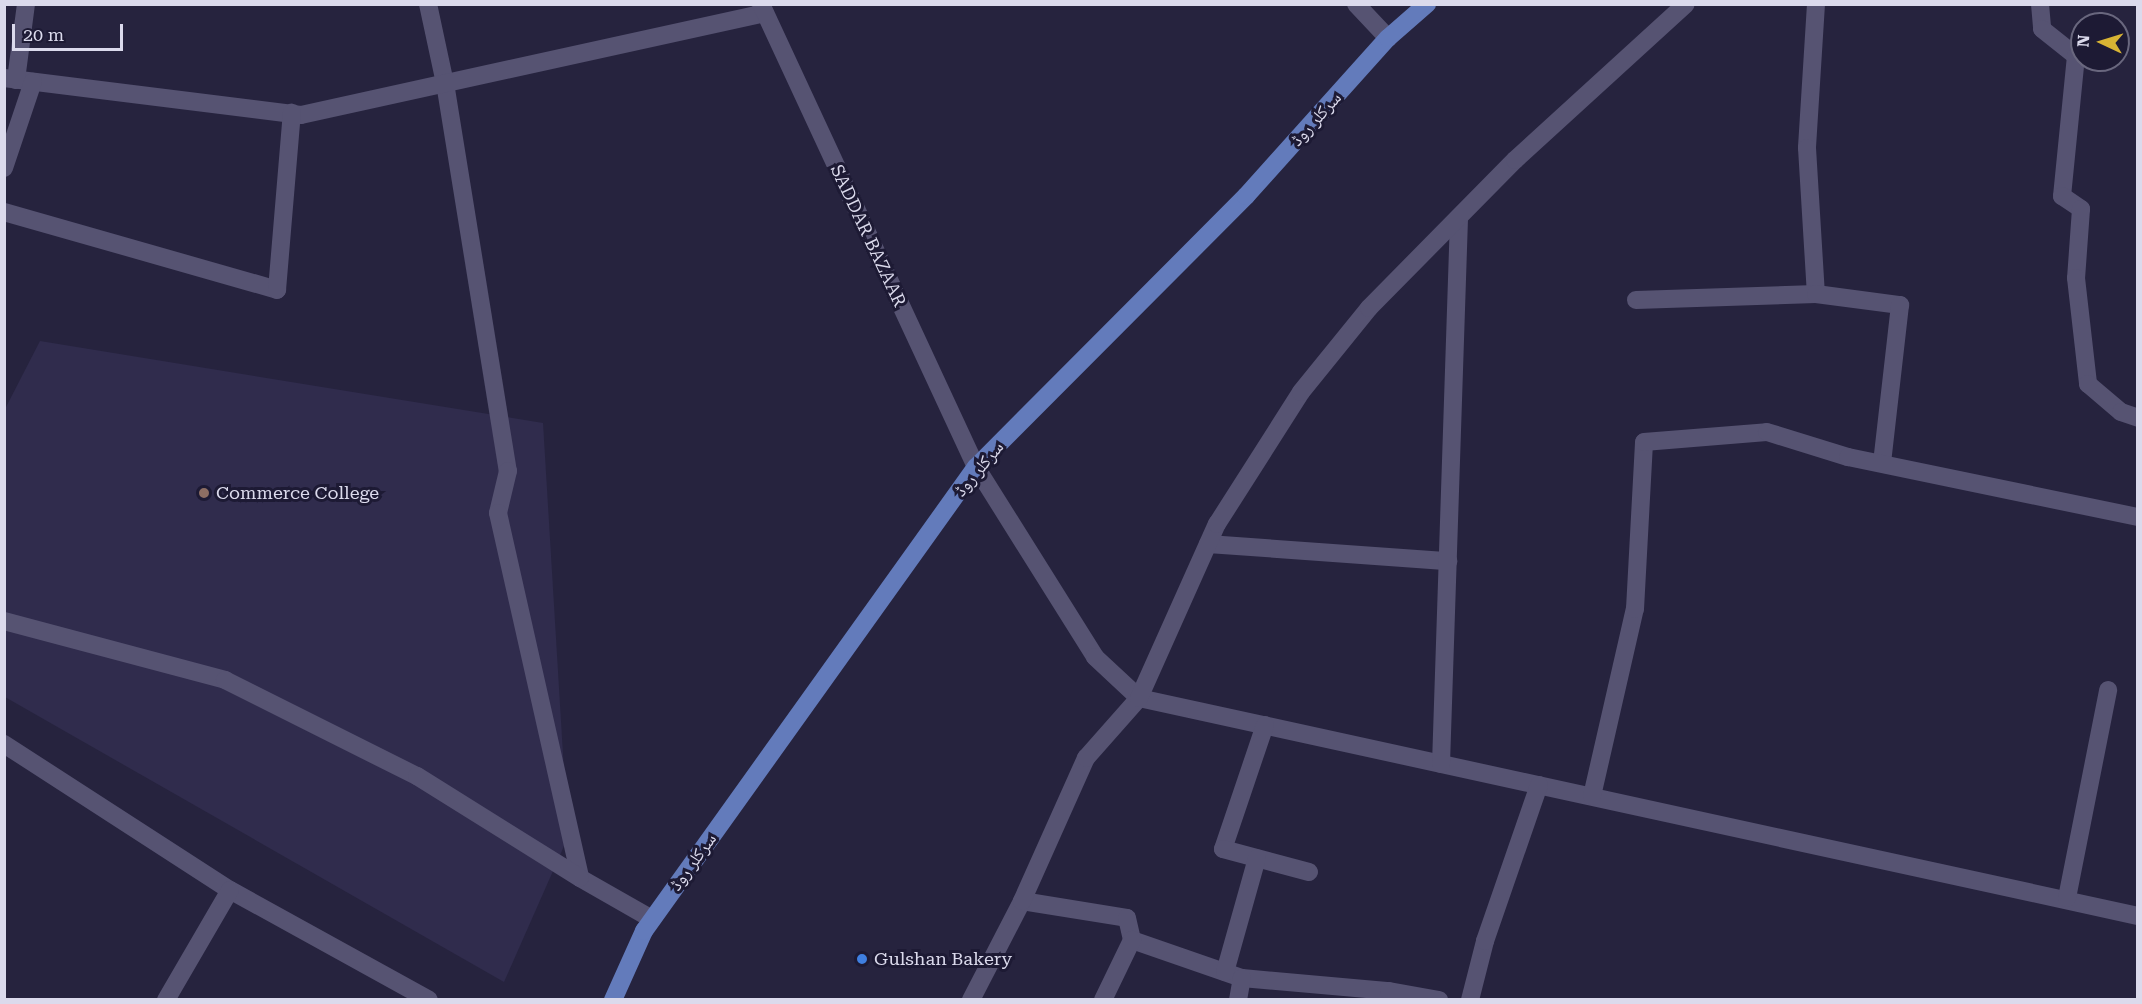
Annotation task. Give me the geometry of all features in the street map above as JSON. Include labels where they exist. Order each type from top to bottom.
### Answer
[{"type":"main road","name":"سرکلر روڈ","points":[[613,999],[652,919],[976,467],[1246,196],[1388,38],[1427,4]]},
{"type":"street","points":[[4,168],[18,80],[26,4]]},
{"type":"street","points":[[428,4],[445,83],[508,471],[498,513],[580,878]]},
{"type":"street","points":[[1356,4],[1388,38]]},
{"type":"street","points":[[971,999],[1022,901],[1086,758],[1139,698],[1209,544],[1301,392],[1369,308],[1515,160],[1686,4]]},
{"type":"street","points":[[1816,4],[1807,148],[1816,294]]},
{"type":"street","points":[[2040,4],[2042,29],[2076,56],[2062,196],[2081,209],[2076,278],[2088,384],[2121,412],[2138,418]]},
{"type":"street","points":[[18,80],[292,113],[445,83],[763,9]]},
{"type":"street","name":"SADDAR BAZAAR","points":[[763,9],[976,467],[1095,657],[1139,698]]},
{"type":"street","points":[[4,213],[278,290],[292,113]]},
{"type":"street","points":[[1442,764],[1459,219]]},
{"type":"street","points":[[1636,300],[1816,294],[1900,305],[1882,464]]},
{"type":"street","points":[[1592,796],[1635,609],[1644,442],[1767,432],[1882,464],[2138,517]]},
{"type":"street","points":[[1209,544],[1448,561]]},
{"type":"street","points":[[4,621],[225,680],[417,776],[580,878],[652,919]]},
{"type":"street","points":[[2067,898],[2108,690]]},
{"type":"street","points":[[1139,698],[2067,898],[2138,916]]},
{"type":"street","points":[[1265,725],[1223,849],[1309,872]]},
{"type":"street","points":[[4,744],[230,890],[429,999]]},
{"type":"street","points":[[1470,999],[1485,941],[1539,785]]},
{"type":"street","points":[[1225,972],[1257,858]]},
{"type":"street","points":[[166,999],[230,890]]},
{"type":"street","points":[[1022,901],[1128,918],[1132,940],[1103,999]]},
{"type":"street","points":[[1132,940],[1242,978],[1389,991],[1438,999]]},
{"type":"street","points":[[1238,999],[1242,978]]},
{"type":"shaded area","points":[[40,341],[543,423],[568,837],[504,982],[5,697],[4,411]]},
{"type":"place","name":"Commerce College","points":[[204,493]]},
{"type":"place","name":"Gulshan Bakery","points":[[862,959]]}]
